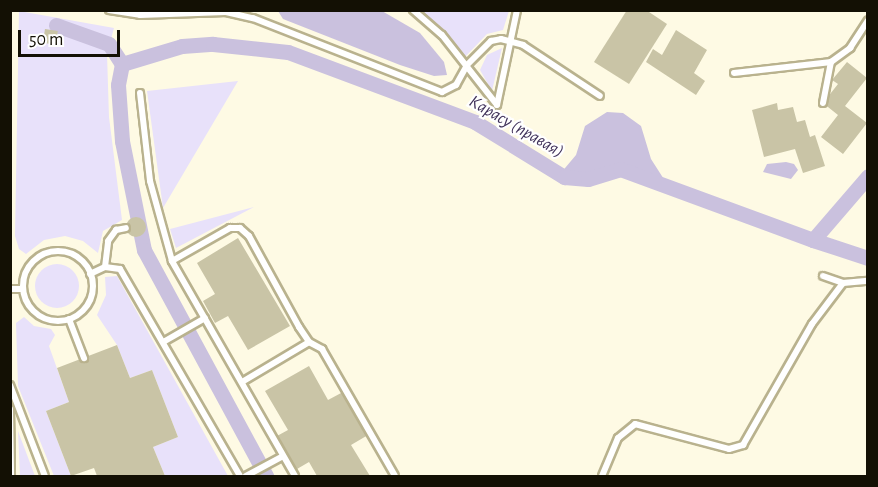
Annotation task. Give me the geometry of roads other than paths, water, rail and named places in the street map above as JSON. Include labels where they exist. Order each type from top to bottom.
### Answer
[{"type":"lane","points":[[109,10],[140,15],[226,12],[253,18],[442,92],[456,85],[467,65],[491,40],[509,41],[523,45],[600,96]]},
{"type":"lane","points":[[253,18],[255,10]]},
{"type":"lane","points":[[413,10],[435,28],[497,105],[517,10]]},
{"type":"lane","points":[[734,73],[831,62],[850,48],[867,20]]},
{"type":"lane","points":[[823,103],[831,62]]},
{"type":"lane","points":[[140,93],[150,181],[172,261],[295,477]]},
{"type":"lane","points":[[105,267],[108,241],[116,230],[126,228]]},
{"type":"lane","points":[[172,261],[230,228],[246,231],[309,342],[321,349],[395,477]]},
{"type":"lane","points":[[56,251],[77,257],[90,274],[89,301],[69,319],[39,315],[26,299],[23,289],[24,278],[35,259],[56,251]]},
{"type":"lane","points":[[90,274],[105,267],[120,269],[165,341],[240,477]]},
{"type":"lane","points":[[824,276],[843,283],[867,281]]},
{"type":"lane","points":[[602,477],[621,434],[635,423],[729,449],[743,445],[812,324],[843,283]]},
{"type":"lane","points":[[10,289],[23,289]]},
{"type":"lane","points":[[165,341],[205,318]]},
{"type":"lane","points":[[69,319],[84,358]]},
{"type":"lane","points":[[242,382],[309,342]]},
{"type":"lane","points":[[10,385],[45,477]]},
{"type":"lane","points":[[10,409],[11,477]]},
{"type":"lane","points":[[246,477],[283,456]]},
{"type":"waterway","name":"Карасу (правая)","points":[[56,25],[109,44],[122,64],[182,46],[213,44],[288,52],[475,122],[564,177],[588,179],[620,169],[813,240],[868,176]]},
{"type":"waterway","points":[[122,64],[118,85],[122,141],[144,250],[266,476]]},
{"type":"waterway","points":[[813,240],[868,258]]}]
